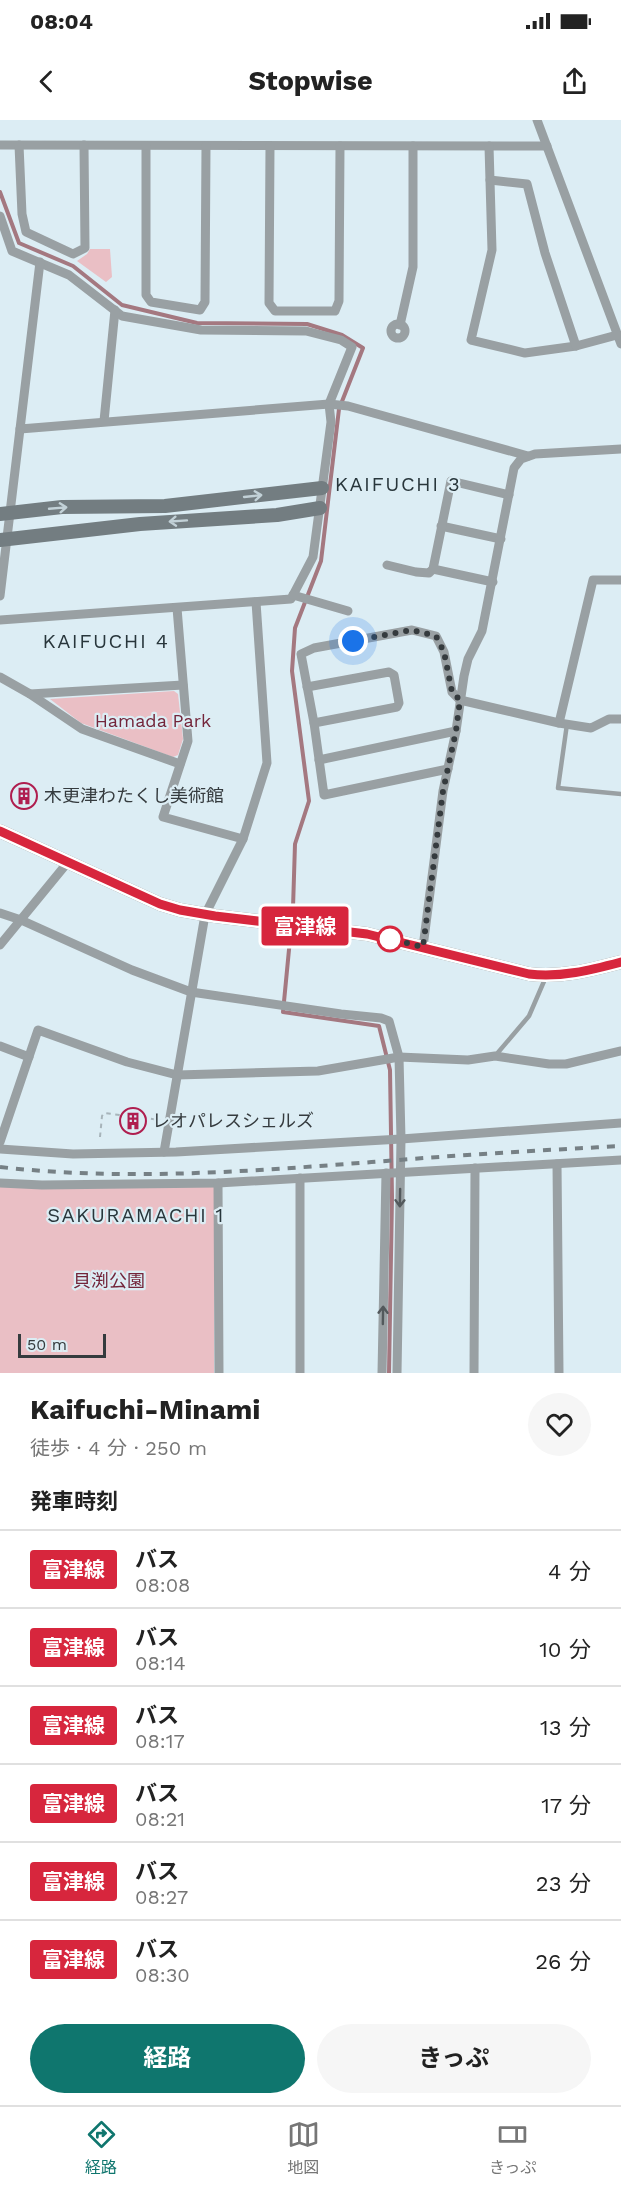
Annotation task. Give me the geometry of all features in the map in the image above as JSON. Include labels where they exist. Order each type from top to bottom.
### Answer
[{"type":"street","points":[[489,146],[492,249],[471,340],[525,353],[619,339],[537,120]]},
{"type":"street","points":[[0,145],[547,146]]},
{"type":"street","points":[[20,145],[22,214],[26,232],[74,254],[85,248],[84,145]]},
{"type":"street","points":[[146,146],[146,295],[151,302],[200,310],[205,302],[206,146]]},
{"type":"street","points":[[270,146],[270,303],[275,311],[335,311],[339,301],[340,146]]},
{"type":"street","points":[[400,325],[413,267],[413,146]]},
{"type":"street","points":[[490,180],[527,184],[545,253],[576,346]]},
{"type":"street","points":[[0,216],[12,250],[69,275],[122,316],[201,330],[306,331],[341,340],[352,347],[329,404],[331,422],[313,557],[291,599],[0,620]]},
{"type":"street","points":[[0,596],[5,514],[20,429],[40,262]]},
{"type":"street","points":[[104,421],[115,310]]},
{"type":"street","points":[[20,429],[329,404],[348,406],[528,456]]},
{"type":"street","points":[[423,947],[443,791],[456,731],[464,676],[468,659],[482,631],[514,468],[521,459],[535,454],[621,449]]},
{"type":"street","points":[[387,565],[416,572],[429,573],[433,569],[451,481],[509,495]]},
{"type":"street","points":[[5,514],[62,507],[165,506],[322,488]]},
{"type":"street","points":[[3,540],[140,524],[278,514],[320,508]]},
{"type":"street","points":[[441,526],[501,538]]},
{"type":"street","points":[[433,569],[493,582]]},
{"type":"street","points":[[563,724],[593,580],[621,580]]},
{"type":"street","points":[[293,595],[348,611]]},
{"type":"street","points":[[164,1152],[205,915],[243,839],[267,763],[256,602]]},
{"type":"street","points":[[177,608],[188,741],[163,817],[243,839]]},
{"type":"street","points":[[448,769],[324,795],[301,654],[314,648],[412,630],[436,636],[444,652],[452,692],[460,700],[563,724],[591,728],[609,719],[621,719]]},
{"type":"street","points":[[307,687],[389,672],[393,675],[399,703],[397,707],[314,723]]},
{"type":"street","points":[[0,677],[82,729],[180,764]]},
{"type":"street","points":[[30,694],[183,686]]},
{"type":"street","points":[[320,760],[456,731]]},
{"type":"street","points":[[0,831],[160,904],[180,910],[367,934],[529,974],[546,976],[595,969],[621,962]]},
{"type":"street","points":[[0,945],[68,862]]},
{"type":"street","points":[[0,913],[21,920],[132,970],[191,992],[381,1018],[389,1021],[399,1057],[401,1139],[398,1373]]},
{"type":"street","points":[[0,1142],[38,1030],[127,1062],[177,1075],[318,1071],[399,1057],[468,1060],[495,1056],[549,1064],[566,1064],[621,1051]]},
{"type":"street","points":[[0,1046],[29,1057]]},
{"type":"street","points":[[0,1149],[73,1154],[164,1152],[401,1139],[621,1123]]},
{"type":"street","points":[[0,1183],[42,1185],[218,1183],[621,1160]]},
{"type":"street","points":[[557,1164],[559,1373]]},
{"type":"street","points":[[474,1373],[475,1168]]},
{"type":"street","points":[[382,1373],[386,1173]]},
{"type":"street","points":[[300,1178],[300,1373]]},
{"type":"street","points":[[218,1183],[219,1373]]},
{"type":"lane","points":[[563,724],[558,788],[621,794]]},
{"type":"lane","points":[[495,1056],[530,1016],[546,976]]},
{"type":"path","points":[[99,1137],[104,1113],[160,1120]]},
{"type":"green space","points":[[90,249],[110,249],[112,277],[106,282],[77,261]]},
{"type":"green space","name":"Hamada Park","points":[[174,691],[178,694],[183,739],[178,755],[173,757],[81,723],[50,699]]},
{"type":"green space","name":"貝渕公園","points":[[214,1185],[214,1373],[0,1373],[0,1186]]},
{"type":"waterway","points":[[0,192],[19,243],[73,266],[122,305],[197,323],[307,324],[342,335],[363,348],[339,409],[321,561],[295,628],[292,671],[309,801],[295,844],[293,908],[283,1012],[379,1026],[390,1070],[392,1197],[389,1373]]},
{"type":"railway","points":[[0,1167],[100,1174],[200,1173],[621,1146]]},
{"type":"bus line","name":"富津線","points":[[0,831],[160,904],[180,910],[367,934],[529,974],[546,976],[564,974],[621,962]]},
{"type":"place","name":"木更津わたくし美術館","points":[[24,796]]},
{"type":"place","name":"レオパレスシェルズ","points":[[133,1121]]},
{"type":"district","name":"KAIFUCHI 3","points":[[398,484]]},
{"type":"district","name":"KAIFUCHI 4","points":[[106,641]]},
{"type":"district","name":"SAKURAMACHI 1","points":[[136,1215]]},
{"type":"route","points":[[353,641],[412,630],[436,636],[444,652],[452,692],[460,700],[443,791],[423,947],[386,938],[390,939]]}]
